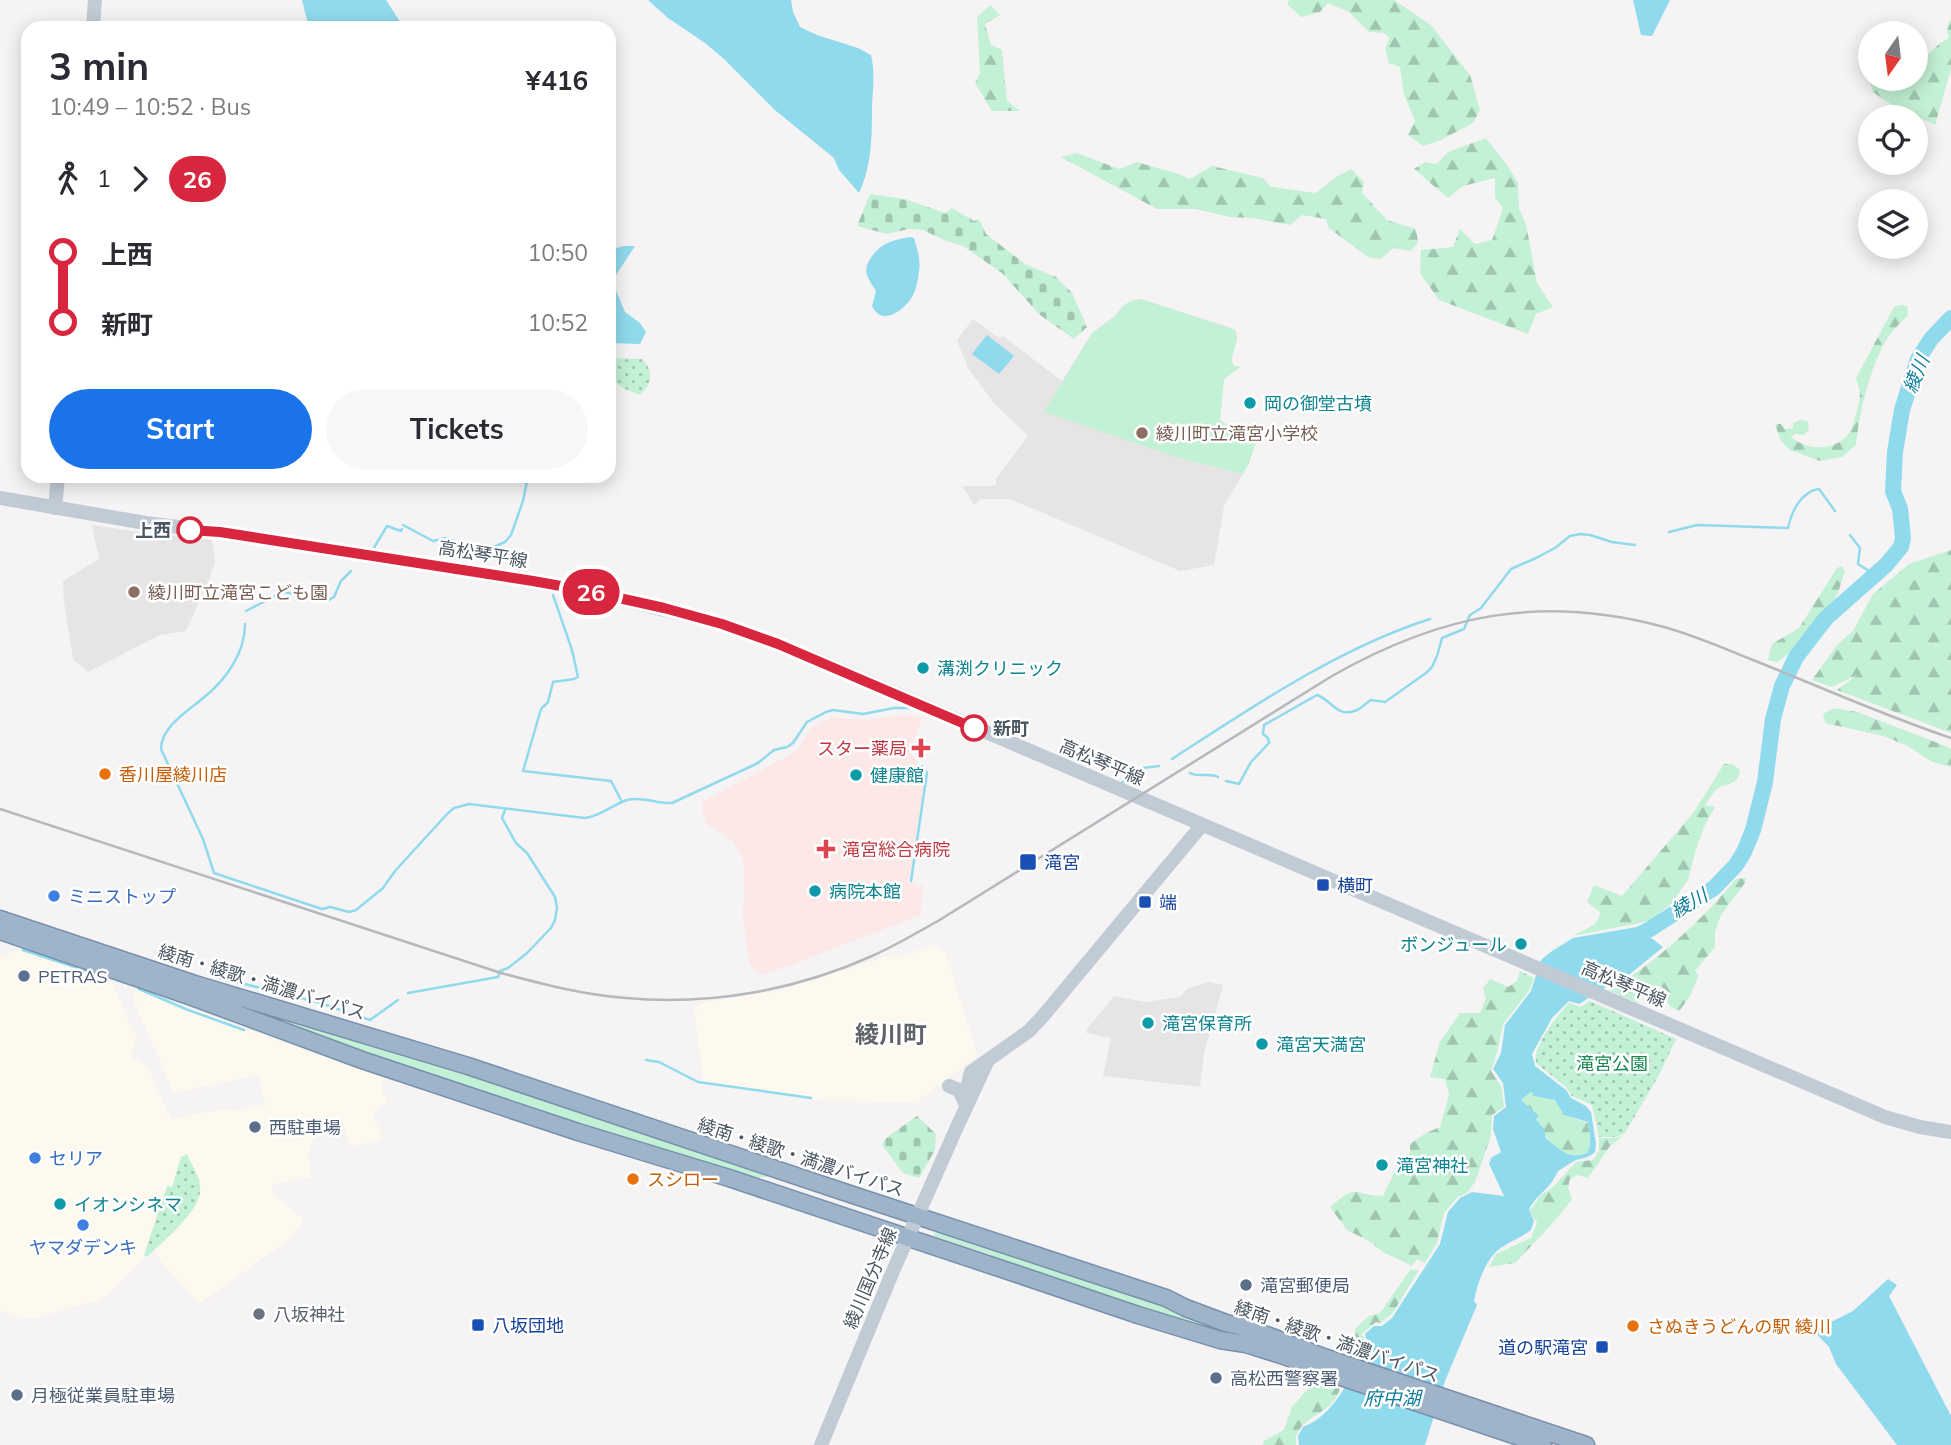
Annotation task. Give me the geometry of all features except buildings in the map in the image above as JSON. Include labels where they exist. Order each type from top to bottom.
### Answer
[{"type":"highway","name":"綾南・綾歌・満濃バイパス","points":[[0,919],[195,984],[468,1066],[1166,1297],[1185,1308],[1251,1329],[1322,1364]]},
{"type":"highway","name":"綾南・綾歌・満濃バイパス","points":[[0,931],[192,997],[362,1060],[578,1132],[729,1178],[1138,1315],[1220,1340],[1322,1364],[1462,1411],[1586,1445]]},
{"type":"highway","name":"綾南・綾歌・満濃バイパス","points":[[1462,1411],[1543,1445]]},
{"type":"main road","points":[[94,21],[95,0]]},
{"type":"main road","points":[[55,508],[57,483]]},
{"type":"main road","name":"高松琴平線","points":[[0,498],[583,590],[722,624],[811,657],[1885,1117],[1951,1132]]},
{"type":"main road","name":"綾川国分寺線","points":[[957,1127],[971,1072],[1030,1031],[1202,825]]},
{"type":"main road","name":"綾川国分寺線","points":[[821,1445],[908,1238],[988,1060]]},
{"type":"main road","points":[[949,1086],[959,1090],[964,1100]]},
{"type":"shaded area","name":"綾川町立滝宮小学校","points":[[1141,299],[1229,327],[1237,334],[1231,361],[1234,366],[1240,367],[1224,379],[1220,420],[1232,428],[1260,430],[1249,463],[1224,506],[1214,565],[1180,571],[1010,499],[981,499],[974,505],[964,488],[959,486],[996,484],[996,479],[1028,436],[994,403],[968,368],[957,340],[973,319],[999,338],[1003,336],[1062,381],[1092,333],[1115,316],[1124,305]]},
{"type":"shaded area","name":"綾川町立滝宮こども園","points":[[92,525],[212,540],[215,561],[186,631],[160,635],[88,672],[73,659],[63,581],[99,559]]},
{"type":"shaded area","name":"滝宮総合病院","points":[[900,715],[923,717],[909,751],[926,773],[909,883],[923,886],[920,915],[791,965],[765,974],[758,973],[749,961],[743,920],[743,858],[732,840],[706,823],[702,808],[704,801],[795,752],[813,726],[833,717],[868,720]]},
{"type":"shaded area","points":[[935,946],[945,952],[976,1057],[916,1102],[812,1100],[811,1097],[704,1083],[694,1011],[702,1003],[781,990],[891,955],[903,956]]},
{"type":"shaded area","points":[[18,950],[110,979],[137,1038],[131,1057],[150,1071],[171,1120],[265,1104],[258,1075],[174,1093],[132,998],[138,988],[192,1010],[382,1077],[382,1089],[387,1102],[372,1112],[383,1138],[350,1147],[341,1119],[326,1124],[316,1132],[308,1152],[312,1177],[272,1184],[274,1194],[304,1220],[291,1238],[199,1304],[152,1251],[109,1294],[98,1300],[35,1318],[22,1318],[0,1310],[0,957]]},
{"type":"shaded area","points":[[1209,982],[1223,985],[1204,1053],[1200,1087],[1103,1076],[1111,1038],[1086,1033],[1114,996],[1145,1002],[1180,997],[1187,989]]},
{"type":"green space","points":[[1289,0],[1394,0],[1431,25],[1470,75],[1480,110],[1473,123],[1423,146],[1408,135],[1415,121],[1404,94],[1400,67],[1389,63],[1385,48],[1390,38],[1384,33],[1369,32],[1349,12],[1328,3],[1320,12],[1301,17],[1287,4]]},
{"type":"green space","points":[[990,5],[1000,15],[985,24],[991,45],[1002,50],[1007,101],[1020,111],[992,111],[975,83],[980,73],[977,17]]},
{"type":"green space","points":[[1951,18],[1951,69],[1935,125],[1928,122],[1928,105],[1893,105],[1873,92],[1928,91],[1928,54],[1949,38],[1947,28]]},
{"type":"green space","points":[[1486,138],[1518,183],[1519,209],[1526,224],[1537,283],[1553,307],[1536,314],[1528,334],[1439,300],[1420,273],[1421,250],[1453,247],[1460,229],[1475,244],[1492,240],[1503,208],[1495,198],[1495,178],[1463,186],[1448,198],[1414,169],[1425,162],[1437,164],[1448,152]]},
{"type":"green space","points":[[1077,153],[1119,169],[1138,162],[1190,179],[1212,166],[1263,178],[1271,187],[1316,193],[1351,169],[1364,182],[1362,193],[1387,220],[1416,229],[1418,242],[1411,251],[1393,248],[1381,259],[1368,257],[1329,228],[1326,219],[1302,215],[1290,225],[1195,209],[1157,209],[1061,157]]},
{"type":"green space","points":[[870,194],[905,199],[945,213],[952,208],[974,221],[979,219],[986,234],[1025,264],[1056,277],[1072,293],[1087,327],[1074,339],[1040,315],[1002,273],[963,246],[923,230],[909,229],[887,234],[857,226]]},
{"type":"green space","points":[[1141,299],[1235,330],[1237,339],[1231,361],[1234,366],[1240,367],[1224,379],[1220,420],[1232,428],[1260,430],[1243,474],[1179,458],[1044,412],[1092,333],[1115,316],[1124,305]]},
{"type":"green space","points":[[1907,306],[1908,315],[1886,340],[1874,367],[1862,407],[1856,445],[1842,457],[1820,461],[1790,450],[1781,441],[1775,424],[1781,424],[1785,429],[1793,428],[1793,423],[1801,420],[1808,421],[1809,430],[1804,435],[1795,434],[1791,437],[1813,447],[1838,443],[1850,432],[1860,397],[1856,378],[1894,307]]},
{"type":"green space","points":[[616,358],[642,359],[650,373],[647,387],[640,395],[616,382]]},
{"type":"green space","points":[[1951,550],[1951,733],[1837,690],[1857,675],[1832,687],[1812,680],[1837,645],[1853,631],[1873,594],[1909,564]]},
{"type":"green space","points":[[1842,566],[1845,571],[1837,594],[1818,623],[1784,657],[1777,662],[1768,660],[1772,644],[1799,628],[1837,568]]},
{"type":"green space","points":[[1834,708],[1857,712],[1951,749],[1951,767],[1932,762],[1908,746],[1883,736],[1825,723],[1823,714]]},
{"type":"green space","points":[[1724,764],[1733,764],[1740,770],[1739,775],[1734,782],[1717,789],[1705,805],[1715,807],[1696,849],[1688,880],[1671,904],[1649,921],[1573,936],[1595,924],[1601,913],[1587,902],[1594,885],[1622,896],[1694,812]]},
{"type":"green space","points":[[1746,878],[1721,915],[1715,932],[1715,947],[1695,971],[1699,975],[1689,998],[1679,1011],[1667,1002],[1670,993],[1660,986],[1649,987],[1638,1003],[1608,990],[1643,968],[1676,940],[1736,879]]},
{"type":"green space","points":[[108,958],[682,1141],[717,1158],[764,1172],[771,1177],[760,1177],[759,1182],[599,1134],[392,1064]]},
{"type":"green space","points":[[1520,971],[1534,978],[1529,991],[1503,1024],[1491,1071],[1501,1086],[1504,1107],[1492,1115],[1491,1136],[1475,1182],[1467,1193],[1458,1197],[1444,1213],[1437,1243],[1425,1263],[1417,1259],[1412,1266],[1347,1230],[1330,1207],[1351,1192],[1383,1196],[1398,1164],[1410,1153],[1410,1144],[1440,1127],[1449,1095],[1445,1079],[1430,1077],[1440,1042],[1460,1013],[1480,1013],[1486,998],[1483,989],[1490,979],[1508,987],[1517,981]]},
{"type":"green space","name":"滝宮公園","points":[[1590,1001],[1676,1039],[1659,1075],[1625,1133],[1617,1137],[1599,1137],[1592,1105],[1572,1096],[1566,1087],[1536,1063],[1542,1040],[1569,1003],[1581,1007]]},
{"type":"green space","points":[[1531,1092],[1534,1093],[1533,1096],[1555,1100],[1570,1117],[1588,1123],[1590,1142],[1587,1153],[1570,1155],[1556,1148],[1536,1121],[1539,1117],[1521,1100]]},
{"type":"green space","points":[[917,1116],[936,1134],[935,1150],[919,1178],[903,1173],[882,1145],[886,1138]]},
{"type":"green space","points":[[1623,1136],[1610,1146],[1588,1178],[1577,1175],[1570,1179],[1568,1187],[1572,1200],[1515,1263],[1489,1267],[1496,1254],[1531,1238],[1537,1223],[1530,1210],[1541,1195],[1553,1187],[1576,1162],[1593,1160],[1599,1151],[1599,1138]]},
{"type":"green space","points":[[187,1154],[198,1178],[200,1195],[196,1205],[181,1224],[147,1257],[144,1255],[167,1186],[172,1187],[181,1157]]},
{"type":"green space","points":[[936,1227],[1175,1306],[1220,1329],[1219,1334],[1025,1271],[991,1255],[934,1236]]},
{"type":"green space","points":[[1410,1270],[1419,1270],[1392,1314],[1380,1323],[1376,1322],[1362,1334],[1365,1352],[1361,1356],[1357,1354],[1355,1329],[1369,1316],[1380,1313]]},
{"type":"green space","points":[[1315,1381],[1340,1389],[1332,1402],[1303,1426],[1296,1437],[1296,1445],[1263,1445],[1264,1441],[1284,1430],[1292,1407]]},
{"type":"water","points":[[302,0],[386,0],[400,21],[308,21]]},
{"type":"water","points":[[648,0],[791,0],[800,27],[871,55],[873,80],[870,150],[867,172],[859,193],[839,170],[834,158],[776,111],[724,59]]},
{"type":"water","points":[[1633,0],[1670,0],[1652,36],[1641,35]]},
{"type":"water","points":[[914,238],[919,263],[915,291],[900,310],[882,316],[872,306],[876,291],[867,275],[867,265],[883,246]]},
{"type":"water","points":[[635,246],[616,275],[616,248]]},
{"type":"water","points":[[616,291],[625,312],[640,323],[646,332],[640,344],[616,343]]},
{"type":"water","points":[[987,335],[1014,356],[999,374],[972,354]]},
{"type":"water","name":"府中湖","points":[[1637,927],[1663,947],[1624,979],[1579,1004],[1569,1001],[1552,1018],[1532,1054],[1535,1066],[1591,1112],[1595,1152],[1558,1171],[1552,1183],[1529,1209],[1534,1221],[1531,1230],[1498,1250],[1487,1264],[1475,1295],[1474,1301],[1477,1305],[1445,1381],[1425,1445],[1299,1445],[1298,1436],[1303,1427],[1315,1421],[1333,1404],[1369,1352],[1365,1334],[1374,1326],[1382,1326],[1392,1318],[1440,1244],[1448,1212],[1460,1198],[1472,1192],[1504,1196],[1489,1164],[1491,1158],[1501,1152],[1493,1129],[1494,1116],[1506,1107],[1503,1083],[1493,1069],[1501,1053],[1505,1025],[1531,991],[1541,960],[1573,938]],"holes":[[[1533,1093],[1533,1096],[1555,1100],[1564,1115],[1588,1122],[1590,1142],[1587,1153],[1569,1154],[1546,1138],[1544,1129],[1536,1120],[1539,1116],[1521,1100]]]},
{"type":"water","points":[[1888,1279],[1897,1285],[1889,1296],[1951,1416],[1951,1445],[1897,1445],[1836,1364],[1829,1347],[1807,1324],[1831,1322],[1853,1311]]},
{"type":"waterway","name":"綾川","points":[[1627,941],[1714,888],[1736,865],[1744,852],[1753,830],[1765,782],[1773,719],[1782,686],[1796,657],[1826,618],[1886,565],[1901,547],[1903,538],[1900,509],[1893,491],[1895,452],[1902,410],[1918,359],[1931,339],[1951,318]]},
{"type":"waterway","points":[[403,525],[433,541],[446,538],[474,549],[496,546],[511,535],[527,483]]},
{"type":"waterway","points":[[1669,532],[1697,525],[1788,528],[1794,510],[1802,498],[1819,489],[1835,511]]},
{"type":"waterway","points":[[372,551],[387,526],[401,531],[402,529]]},
{"type":"waterway","points":[[1226,781],[1239,784],[1251,762],[1269,743],[1263,734],[1264,725],[1317,695],[1340,711],[1350,712],[1371,700],[1385,702],[1426,673],[1432,667],[1442,638],[1464,629],[1470,615],[1481,608],[1511,569],[1555,548],[1570,536],[1580,534],[1635,545]]},
{"type":"waterway","points":[[1850,535],[1860,548],[1858,564],[1874,574]]},
{"type":"waterway","points":[[246,611],[283,592],[329,600],[334,597],[341,581],[351,571]]},
{"type":"waterway","points":[[553,595],[572,650],[578,677],[553,682],[548,702],[541,709],[523,771],[611,781],[622,802]]},
{"type":"waterway","points":[[1172,759],[1265,699],[1329,662],[1396,631],[1430,619]]},
{"type":"waterway","points":[[245,624],[242,646],[226,675],[170,727],[162,741],[161,749],[203,839],[214,873],[322,909],[330,907],[349,912],[356,910],[383,888],[395,871],[454,808],[469,804],[585,818],[627,800],[644,799],[672,803],[758,763],[774,750],[787,747],[793,743],[807,722],[826,712],[833,710],[863,714],[910,708]]},
{"type":"waterway","points":[[911,881],[927,773],[922,766]]},
{"type":"waterway","points":[[1120,784],[1143,768],[1159,766]]},
{"type":"waterway","points":[[1190,773],[1218,777]]},
{"type":"waterway","points":[[408,993],[498,977],[500,971],[527,953],[551,928],[557,907],[555,897],[527,853],[516,843],[502,818],[505,810]]},
{"type":"waterway","points":[[23,950],[108,978]]},
{"type":"waterway","points":[[220,978],[317,1002],[370,1020],[398,1000]]},
{"type":"waterway","points":[[139,989],[244,1030]]},
{"type":"waterway","points":[[646,1060],[659,1062],[698,1082],[811,1098]]},
{"type":"railway","points":[[0,809],[501,973],[595,994],[689,1000],[752,993],[783,986],[843,968],[881,952],[938,921],[1332,676],[1413,638],[1493,616],[1576,612],[1619,617],[1664,627],[1707,641],[1874,710],[1951,738]]},
{"type":"bus line","name":"26","points":[[190,530],[220,532],[483,573],[583,590],[664,608],[722,624],[778,644],[974,728]]},
{"type":"place","name":"岡の御堂古墳","points":[[1250,403]]},
{"type":"place","name":"綾川町立滝宮小学校","points":[[1142,433]]},
{"type":"place","name":"上西","points":[[190,530]]},
{"type":"place","name":"綾川町立滝宮こども園","points":[[134,592]]},
{"type":"place","name":"溝渕クリニック","points":[[923,668]]},
{"type":"place","name":"新町","points":[[974,728]]},
{"type":"place","name":"スター薬局","points":[[921,748]]},
{"type":"place","name":"香川屋綾川店","points":[[105,774]]},
{"type":"place","name":"健康館","points":[[856,775]]},
{"type":"place","name":"滝宮総合病院","points":[[826,849]]},
{"type":"place","name":"滝宮","points":[[1028,862]]},
{"type":"place","name":"横町","points":[[1323,885]]},
{"type":"place","name":"病院本館","points":[[815,891]]},
{"type":"place","name":"ミニストップ","points":[[54,896]]},
{"type":"place","name":"端","points":[[1145,902]]},
{"type":"place","name":"ボンジュール","points":[[1521,944]]},
{"type":"place","name":"PETRAS","points":[[24,976]]},
{"type":"place","name":"滝宮保育所","points":[[1148,1023]]},
{"type":"place","name":"滝宮天満宮","points":[[1262,1044]]},
{"type":"place","name":"西駐車場","points":[[255,1127]]},
{"type":"place","name":"セリア","points":[[35,1158]]},
{"type":"place","name":"滝宮神社","points":[[1382,1165]]},
{"type":"place","name":"スシロー","points":[[633,1179]]},
{"type":"place","name":"イオンシネマ","points":[[60,1204]]},
{"type":"place","name":"ヤマダデンキ","points":[[83,1225]]},
{"type":"place","name":"滝宮郵便局","points":[[1246,1285]]},
{"type":"place","name":"八坂神社","points":[[259,1314]]},
{"type":"place","name":"八坂団地","points":[[478,1325]]},
{"type":"place","name":"さぬきうどんの駅 綾川","points":[[1633,1326]]},
{"type":"place","name":"道の駅滝宮","points":[[1602,1347]]},
{"type":"place","name":"高松西警察署","points":[[1216,1378]]},
{"type":"place","name":"月極従業員駐車場","points":[[17,1395]]},
{"type":"district","name":"綾川町","points":[[891,1034]]}]
